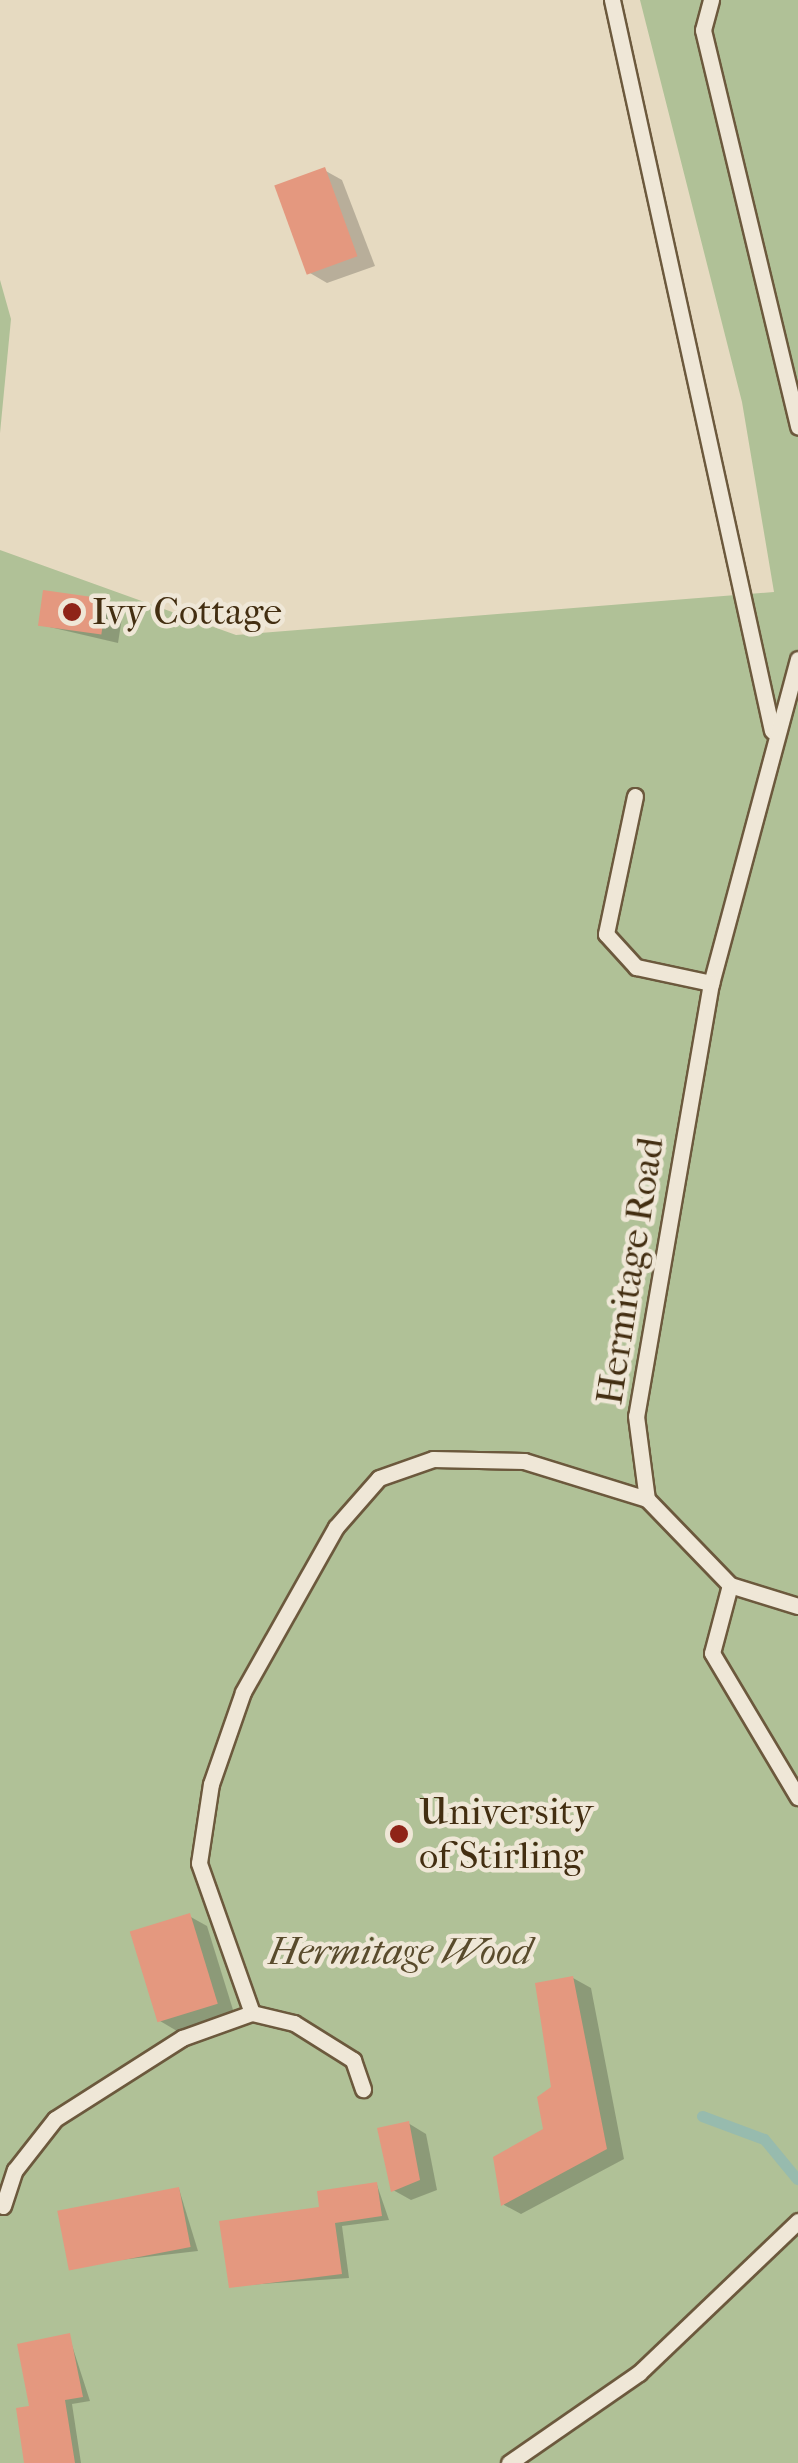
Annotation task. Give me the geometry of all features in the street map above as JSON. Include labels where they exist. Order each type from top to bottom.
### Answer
[{"type":"lane","points":[[612,0],[773,735]]},
{"type":"lane","points":[[710,0],[703,30],[798,427]]},
{"type":"lane","name":"Hermitage Road","points":[[647,1500],[638,1405],[710,984],[773,735],[798,659]]},
{"type":"lane","points":[[635,796],[606,934],[636,967],[710,984]]},
{"type":"lane","points":[[252,2013],[199,1864],[211,1784],[244,1692],[336,1527],[379,1478],[433,1459],[524,1461],[647,1500],[730,1585],[798,1606]]},
{"type":"lane","points":[[730,1585],[712,1653],[798,1797]]},
{"type":"lane","points":[[3,2206],[16,2170],[55,2119],[182,2038],[252,2013],[294,2022],[354,2060],[363,2089]]},
{"type":"lane","points":[[509,2463],[639,2373],[798,2221]]},
{"type":"green space","name":"Hermitage Wood","points":[[640,0],[798,0],[798,2463],[0,2463],[0,550],[236,635],[774,592],[742,402]]},
{"type":"green space","points":[[0,280],[11,319],[0,433]]},
{"type":"building","points":[[325,167],[357,256],[307,275],[274,185]]},
{"type":"building","name":"Ivy Cottage","points":[[43,590],[106,599],[101,635],[38,626]]},
{"type":"building","points":[[190,1913],[218,2004],[158,2022],[130,1931]]},
{"type":"building","points":[[573,1976],[607,2149],[501,2206],[493,2157],[543,2129],[537,2097],[551,2087],[535,1983]]},
{"type":"building","points":[[409,2121],[420,2180],[391,2192],[377,2128]]},
{"type":"building","points":[[377,2182],[382,2216],[335,2223],[342,2274],[229,2288],[219,2221],[319,2207],[317,2191]]},
{"type":"building","points":[[179,2187],[191,2247],[69,2271],[57,2211]]},
{"type":"building","points":[[70,2333],[83,2397],[65,2400],[75,2463],[24,2463],[16,2408],[29,2406],[17,2344]]},
{"type":"waterway","points":[[702,2116],[764,2139],[797,2179]]},
{"type":"place","name":"Ivy Cottage","points":[[72,612]]},
{"type":"place","name":"University of Stirling","points":[[399,1834]]}]
